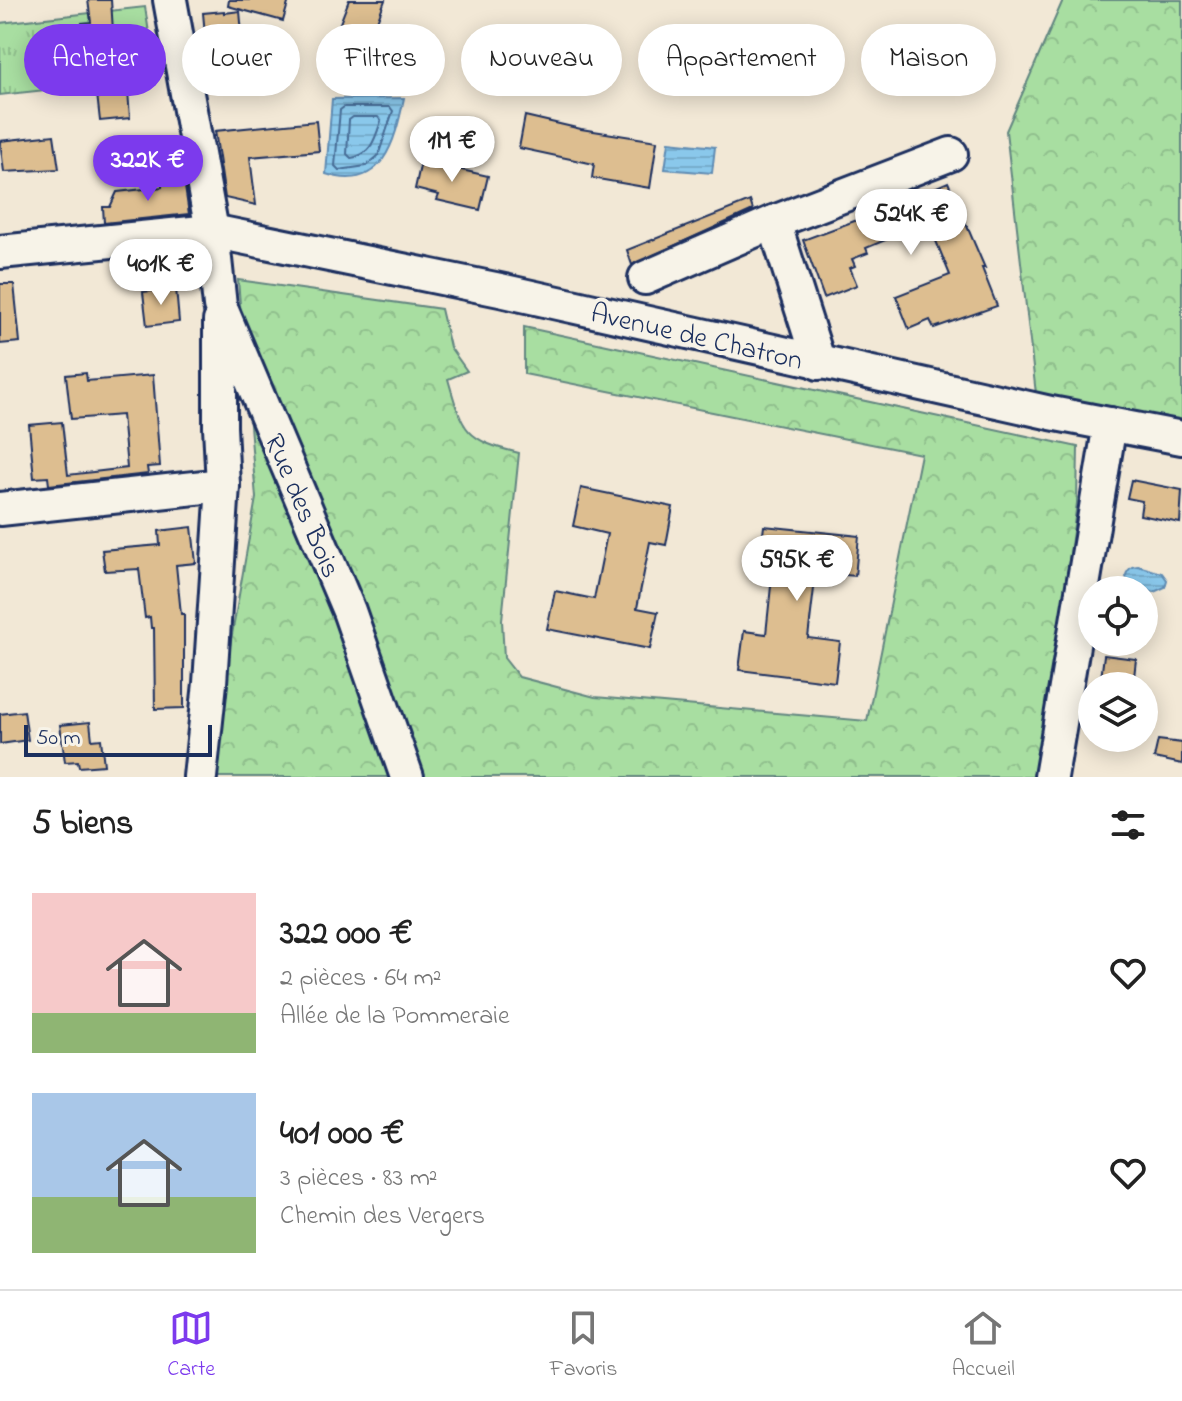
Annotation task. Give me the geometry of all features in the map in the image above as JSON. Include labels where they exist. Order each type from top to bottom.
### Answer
[{"type":"street","name":"Rue des Bois","points":[[170,0],[214,242],[220,306],[349,611],[407,777]]},
{"type":"street","points":[[645,278],[774,222],[951,154]]},
{"type":"street","points":[[774,222],[819,363]]},
{"type":"street","points":[[0,252],[214,242]]},
{"type":"street","points":[[0,274],[214,242]]},
{"type":"street","name":"Avenue de Chatron","points":[[214,242],[500,290],[819,363],[1182,438]]},
{"type":"street","points":[[200,777],[210,683],[223,485],[220,306]]},
{"type":"street","points":[[1051,777],[1110,424]]},
{"type":"street","points":[[220,427],[270,427]]},
{"type":"street","points":[[0,509],[223,485]]},
{"type":"green space","points":[[1063,0],[1182,0],[1182,426],[1036,394],[1006,131]]},
{"type":"green space","points":[[145,7],[148,24],[24,24],[24,92],[0,95],[0,23]]},
{"type":"green space","points":[[238,280],[441,309],[450,347],[467,371],[448,379],[463,422],[477,438],[519,453],[502,620],[504,658],[519,677],[595,697],[867,721],[921,454],[524,374],[524,327],[1078,447],[1077,503],[1039,777],[207,777],[256,498]]},
{"type":"water","points":[[404,98],[390,146],[373,170],[361,176],[345,178],[326,174],[332,99]]},
{"type":"water","points":[[669,142],[715,147],[712,173],[665,169]]},
{"type":"water","points":[[1132,567],[1162,573],[1167,580],[1165,587],[1158,590],[1158,576],[1126,576]]},
{"type":"building","points":[[88,0],[111,0],[113,24],[82,24],[91,22]]},
{"type":"building","points":[[229,0],[289,0],[283,21],[228,6]]},
{"type":"building","points":[[349,0],[385,0],[376,24],[340,24]]},
{"type":"building","points":[[240,11],[241,24],[204,24],[203,13]]},
{"type":"building","points":[[97,96],[128,96],[130,118],[100,121]]},
{"type":"building","points":[[525,116],[657,141],[650,188],[592,178],[594,164],[519,148]]},
{"type":"building","points":[[316,121],[319,151],[250,157],[256,205],[225,198],[215,131]]},
{"type":"building","points":[[54,135],[59,169],[4,172],[0,141]]},
{"type":"building","points":[[422,157],[445,162],[444,166],[488,176],[480,210],[437,200],[439,195],[415,189]]},
{"type":"building","points":[[184,180],[189,214],[104,223],[103,207],[110,207],[117,192],[162,187],[162,183]]},
{"type":"building","points":[[948,182],[985,268],[982,268],[997,306],[934,328],[930,320],[909,329],[896,296],[950,275],[934,236],[928,238],[925,230],[911,235],[909,230],[866,248],[868,253],[852,259],[855,266],[850,268],[857,285],[824,298],[803,240],[887,209]]},
{"type":"building","points":[[750,201],[753,210],[632,265],[627,250]]},
{"type":"building","points":[[0,284],[14,284],[20,342],[0,344]]},
{"type":"building","points":[[176,288],[179,322],[147,326],[143,292]]},
{"type":"building","points":[[86,373],[87,381],[153,375],[160,466],[147,467],[148,474],[49,485],[48,477],[34,478],[29,425],[62,422],[68,475],[127,468],[122,415],[71,419],[66,375]]},
{"type":"building","points":[[1131,480],[1182,490],[1180,523],[1140,515],[1142,501],[1127,498]]},
{"type":"building","points":[[581,488],[673,507],[666,545],[650,542],[637,608],[658,612],[650,649],[547,629],[555,591],[594,599],[607,534],[573,526]]},
{"type":"building","points":[[764,526],[859,536],[855,576],[816,572],[808,638],[840,642],[835,682],[739,670],[744,631],[766,634],[773,567],[759,566]]},
{"type":"building","points":[[192,527],[196,563],[176,565],[181,614],[184,614],[184,708],[155,709],[154,628],[151,628],[150,617],[145,618],[139,569],[105,571],[102,550],[160,545],[159,531]]},
{"type":"building","points":[[1104,656],[1136,659],[1135,672],[1102,672]]},
{"type":"building","points":[[24,711],[28,740],[0,744],[0,714]]},
{"type":"building","points":[[90,722],[92,740],[101,739],[104,765],[79,767],[78,761],[65,762],[60,725]]},
{"type":"building","points":[[1158,740],[1182,743],[1182,764],[1154,758],[1158,752]]}]
